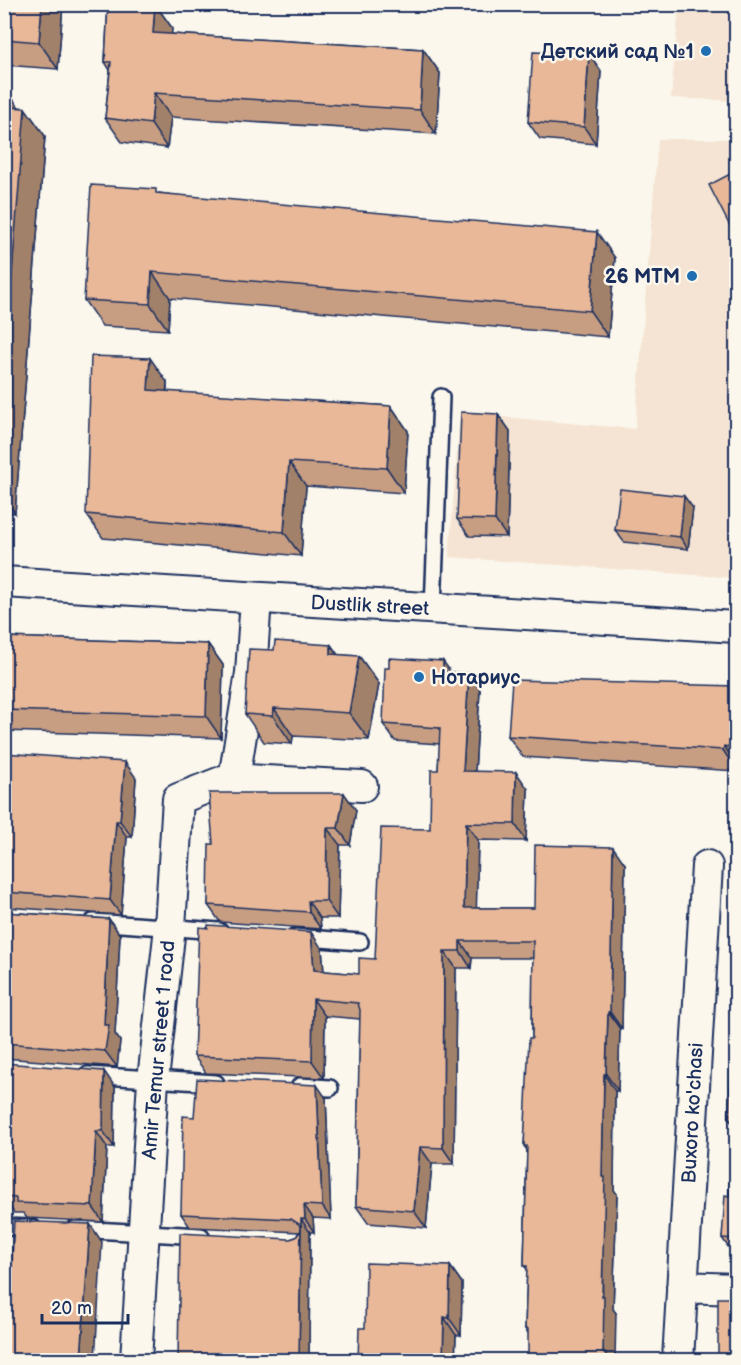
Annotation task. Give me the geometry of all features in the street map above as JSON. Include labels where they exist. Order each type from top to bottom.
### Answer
[{"type":"street","name":"Dustlik street","points":[[4,582],[736,627]]},
{"type":"street","points":[[234,779],[250,673],[256,598]]},
{"type":"street","name":"Amir Temur street 1 road","points":[[136,1360],[153,1080],[170,927],[178,799],[234,779],[362,786]]},
{"type":"street","name":"Buxoro ko'chasi","points":[[678,1360],[707,866]]},
{"type":"street","points":[[682,1287],[736,1289]]},
{"type":"lane","points":[[433,609],[441,397]]},
{"type":"lane","points":[[75,921],[229,931]]},
{"type":"lane","points":[[277,935],[360,942]]},
{"type":"lane","points":[[73,1074],[236,1084]]},
{"type":"lane","points":[[283,1086],[330,1088]]},
{"type":"lane","points":[[4,1227],[221,1237]]},
{"type":"shaded area","name":"Детский сад №1","points":[[679,5],[736,5],[736,101],[671,98]]},
{"type":"shaded area","name":"26 MTM","points":[[658,139],[736,139],[736,578],[449,557],[460,413],[635,429]]},
{"type":"building","points":[[4,4],[42,4],[39,42],[4,39]]},
{"type":"building","points":[[108,4],[155,4],[153,33],[423,49],[420,110],[154,93],[151,124],[105,118],[111,62],[105,62]]},
{"type":"building","points":[[533,52],[589,54],[584,127],[528,122]]},
{"type":"building","points":[[4,95],[10,95],[10,107],[25,108],[4,376]]},
{"type":"building","points":[[736,171],[736,238],[709,185]]},
{"type":"building","points":[[91,185],[156,189],[156,193],[597,232],[590,311],[152,272],[150,304],[84,300]]},
{"type":"building","points":[[91,356],[150,358],[148,390],[391,406],[387,468],[289,462],[284,532],[86,514]]},
{"type":"building","points":[[461,412],[498,414],[495,520],[457,519]]},
{"type":"building","points":[[620,489],[684,496],[680,537],[615,530]]},
{"type":"building","points":[[4,637],[208,644],[206,716],[4,710]]},
{"type":"building","points":[[275,641],[331,645],[331,654],[359,656],[349,713],[274,708],[273,716],[245,714],[249,649],[274,650]]},
{"type":"building","points":[[389,658],[443,661],[443,672],[469,673],[463,771],[516,772],[515,824],[466,823],[464,908],[534,908],[535,845],[613,847],[610,1012],[608,1012],[606,1074],[604,1074],[602,1177],[605,1177],[602,1296],[604,1296],[603,1353],[606,1353],[606,1360],[528,1360],[528,1329],[525,1329],[527,1266],[524,1266],[527,1146],[524,1146],[529,1038],[532,1038],[533,941],[460,941],[460,951],[444,951],[443,1148],[420,1147],[414,1211],[356,1206],[360,1010],[358,1003],[313,999],[312,1061],[194,1056],[199,927],[208,928],[208,925],[311,932],[314,970],[359,974],[359,958],[375,959],[381,828],[430,829],[431,770],[438,770],[440,728],[383,724],[385,668],[389,668]]},
{"type":"building","points":[[512,680],[736,686],[736,748],[724,746],[723,750],[508,736]]},
{"type":"building","points":[[4,753],[125,762],[120,821],[116,821],[110,900],[4,892]]},
{"type":"building","points":[[209,793],[344,793],[338,828],[327,828],[326,901],[308,901],[309,912],[208,905],[209,844],[213,844]]},
{"type":"building","points":[[4,912],[109,919],[104,1025],[109,1025],[105,1051],[4,1043]]},
{"type":"building","points":[[736,987],[736,1239],[722,1238],[725,1195],[729,1196],[733,1119],[729,1119],[731,1056]]},
{"type":"building","points":[[4,1063],[104,1071],[103,1131],[96,1131],[92,1206],[16,1203],[16,1198],[4,1197],[6,1124],[4,1124]]},
{"type":"building","points":[[197,1079],[317,1085],[322,1206],[304,1205],[305,1219],[301,1219],[301,1230],[299,1224],[291,1219],[181,1214],[183,1116],[194,1117]]},
{"type":"building","points":[[14,1221],[90,1224],[81,1360],[4,1360],[4,1293],[10,1294]]},
{"type":"building","points":[[301,1230],[299,1360],[178,1360],[180,1233],[290,1239],[296,1237]]},
{"type":"building","points":[[366,1263],[450,1266],[449,1318],[444,1317],[443,1360],[358,1360],[359,1328],[365,1328]]},
{"type":"building","points":[[718,1298],[736,1298],[736,1360],[718,1360]]},
{"type":"place","name":"Детский сад №1","points":[[706,51]]},
{"type":"place","name":"26 MTM","points":[[692,276]]},
{"type":"place","name":"Нотариус","points":[[419,677]]}]
